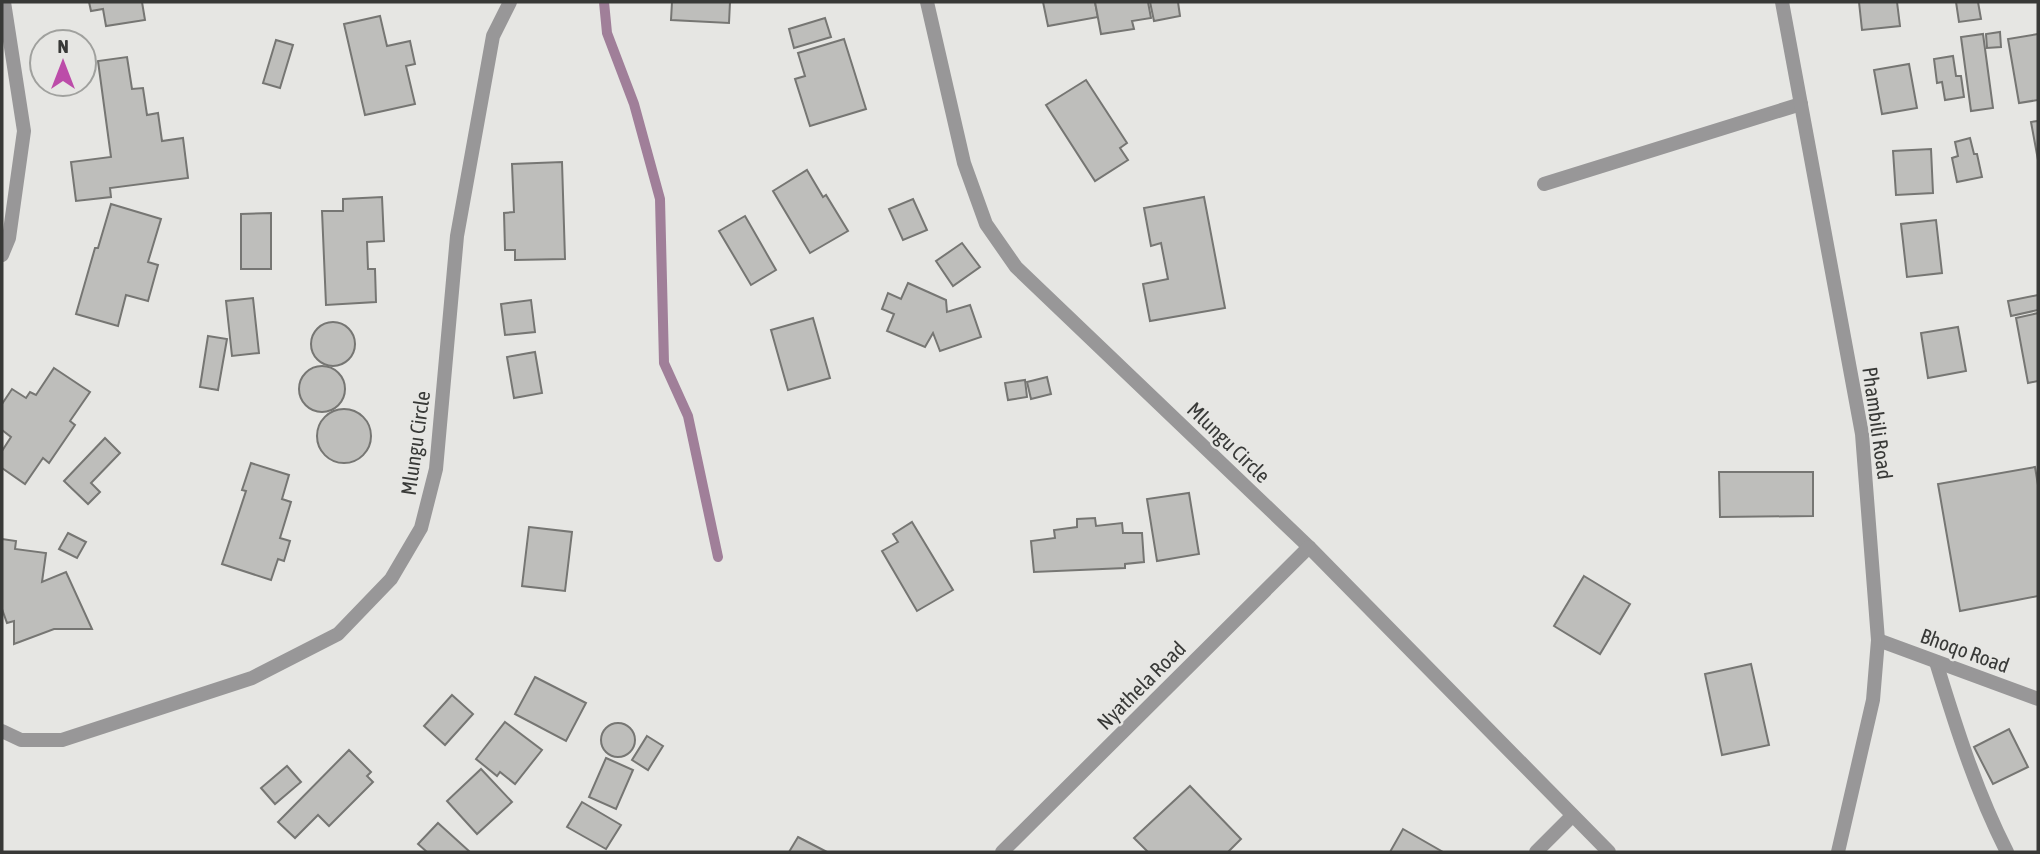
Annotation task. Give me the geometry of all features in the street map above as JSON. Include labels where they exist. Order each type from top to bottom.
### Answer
[{"type":"street","points":[[2,255],[9,238],[24,131],[4,2]]},
{"type":"street","name":"Mlungu Circle","points":[[2,730],[21,740],[62,740],[252,678],[338,634],[391,579],[422,528],[436,469],[457,236],[494,36],[510,2]]},
{"type":"street","name":"Mlungu Circle","points":[[928,2],[964,163],[985,224],[1016,267],[1309,547],[1609,852]]},
{"type":"street","name":"Phambili Road","points":[[1782,2],[1862,434],[1878,640],[1873,700],[1838,852]]},
{"type":"street","points":[[1544,184],[1801,104]]},
{"type":"street","name":"Nyathela Road","points":[[1002,852],[1309,547]]},
{"type":"street","name":"Bhoqo Road","points":[[1878,640],[2038,699]]},
{"type":"street","points":[[1936,662],[1961,743],[1986,810],[2007,852]]},
{"type":"street","points":[[1536,852],[1573,816]]},
{"type":"building","points":[[89,2],[142,2],[145,20],[106,26],[103,9],[91,11]]},
{"type":"building","points":[[672,2],[730,2],[729,23],[671,20]]},
{"type":"building","points":[[1043,2],[1095,2],[1098,17],[1048,26]]},
{"type":"building","points":[[1095,2],[1148,2],[1151,18],[1132,21],[1134,29],[1101,34]]},
{"type":"building","points":[[1150,2],[1178,2],[1180,16],[1154,21]]},
{"type":"building","points":[[1859,2],[1897,2],[1900,26],[1862,30]]},
{"type":"building","points":[[1956,2],[1978,2],[1981,19],[1959,22]]},
{"type":"building","points":[[380,16],[387,46],[410,41],[415,64],[406,66],[415,104],[365,115],[344,24]]},
{"type":"building","points":[[825,18],[831,37],[794,48],[789,29]]},
{"type":"building","points":[[2000,32],[2001,47],[1987,48],[1986,34]]},
{"type":"building","points":[[1983,34],[1993,108],[1971,111],[1961,37]]},
{"type":"building","points":[[2038,34],[2038,100],[2019,103],[2008,39]]},
{"type":"building","points":[[844,39],[866,109],[810,126],[795,79],[805,76],[798,53]]},
{"type":"building","points":[[276,40],[293,45],[280,88],[263,83]]},
{"type":"building","points":[[1953,56],[1956,76],[1961,76],[1964,97],[1945,100],[1942,82],[1937,83],[1934,59]]},
{"type":"building","points":[[127,57],[132,89],[143,88],[147,115],[158,113],[162,141],[183,138],[188,178],[110,188],[111,197],[76,201],[71,162],[111,157],[98,61]]},
{"type":"building","points":[[1909,64],[1917,108],[1882,114],[1874,70]]},
{"type":"building","points":[[1086,80],[1127,143],[1120,148],[1128,160],[1095,181],[1046,105]]},
{"type":"building","points":[[2038,121],[2038,160],[2031,122]]},
{"type":"building","points":[[1970,138],[1982,177],[1957,182],[1952,158],[1958,156],[1955,142]]},
{"type":"building","points":[[1931,149],[1933,193],[1896,195],[1893,151]]},
{"type":"building","points":[[562,162],[565,259],[515,260],[515,250],[505,250],[504,213],[514,212],[512,164]]},
{"type":"building","points":[[807,170],[848,231],[810,253],[773,191]]},
{"type":"building","points":[[382,197],[384,241],[367,242],[368,269],[375,269],[376,302],[326,305],[322,211],[343,211],[343,199]]},
{"type":"building","points":[[1204,197],[1225,308],[1150,321],[1143,284],[1168,279],[1161,243],[1151,246],[1144,208]]},
{"type":"building","points":[[913,199],[927,230],[903,240],[889,209]]},
{"type":"building","points":[[111,204],[161,219],[148,262],[158,265],[148,301],[126,295],[118,326],[76,314]]},
{"type":"building","points":[[271,213],[271,269],[241,269],[241,214]]},
{"type":"building","points":[[745,216],[776,270],[751,285],[719,231]]},
{"type":"building","points":[[1936,220],[1942,273],[1907,277],[1901,224]]},
{"type":"building","points":[[962,243],[980,267],[953,286],[936,261]]},
{"type":"building","points":[[908,283],[946,300],[947,312],[970,305],[981,337],[940,351],[933,333],[925,347],[887,331],[894,314],[882,309],[888,293],[901,299]]},
{"type":"building","points":[[2038,295],[2038,310],[2011,316],[2008,301]]},
{"type":"building","points":[[253,298],[259,353],[232,356],[226,301]]},
{"type":"building","points":[[531,300],[535,332],[505,335],[501,304]]},
{"type":"building","points":[[2038,313],[2038,381],[2028,383],[2016,318]]},
{"type":"building","points":[[813,318],[830,378],[788,390],[771,330]]},
{"type":"building","points":[[333,322],[342,323],[349,328],[354,335],[354,353],[349,360],[342,365],[333,366],[324,365],[317,360],[312,353],[311,344],[312,335],[317,328],[324,323]]},
{"type":"building","points":[[1958,327],[1966,371],[1928,378],[1921,333]]},
{"type":"building","points":[[208,336],[227,339],[218,390],[200,387]]},
{"type":"building","points":[[535,352],[542,393],[514,398],[507,357]]},
{"type":"building","points":[[322,366],[338,373],[345,389],[338,405],[322,412],[306,405],[299,389],[306,373]]},
{"type":"building","points":[[54,368],[90,392],[70,421],[75,425],[49,463],[43,458],[25,484],[2,468],[2,451],[11,437],[2,430],[2,404],[12,389],[26,398],[30,392],[36,395]]},
{"type":"building","points":[[1047,377],[1051,394],[1031,399],[1027,382]]},
{"type":"building","points":[[1025,380],[1027,397],[1008,400],[1005,383]]},
{"type":"building","points":[[344,409],[363,417],[371,436],[363,455],[344,463],[325,455],[317,436],[325,417]]},
{"type":"building","points":[[105,438],[120,453],[91,483],[100,492],[88,504],[64,481]]},
{"type":"building","points":[[251,463],[289,475],[282,499],[291,502],[280,538],[290,541],[284,561],[278,559],[271,580],[222,564],[246,491],[242,490]]},
{"type":"building","points":[[2035,467],[2038,485],[2038,596],[1960,611],[1938,484]]},
{"type":"building","points":[[1719,472],[1813,472],[1813,516],[1720,517]]},
{"type":"building","points":[[1189,493],[1199,554],[1157,561],[1147,499]]},
{"type":"building","points":[[1095,518],[1096,526],[1122,523],[1123,533],[1142,533],[1144,562],[1125,564],[1125,568],[1034,572],[1031,541],[1055,538],[1054,530],[1077,527],[1077,519]]},
{"type":"building","points":[[912,522],[953,590],[917,611],[882,551],[898,542],[893,534]]},
{"type":"building","points":[[529,527],[572,532],[565,591],[522,586]]},
{"type":"building","points":[[68,533],[86,542],[77,558],[59,549]]},
{"type":"building","points":[[2,539],[16,541],[15,549],[46,553],[42,582],[66,572],[92,629],[54,629],[14,644],[14,621],[7,623],[2,609]]},
{"type":"building","points":[[1584,576],[1630,604],[1600,654],[1554,626]]},
{"type":"building","points":[[1751,664],[1769,745],[1722,755],[1705,674]]},
{"type":"building","points":[[535,677],[586,703],[566,741],[515,714]]},
{"type":"building","points":[[452,695],[473,714],[445,745],[424,726]]},
{"type":"building","points":[[505,722],[542,750],[515,784],[500,772],[497,776],[476,759]]},
{"type":"building","points":[[618,723],[630,728],[635,740],[630,752],[618,757],[606,752],[601,740],[606,728]]},
{"type":"building","points":[[2009,729],[2028,767],[1993,784],[1974,747]]},
{"type":"building","points":[[647,736],[663,746],[648,770],[632,760]]},
{"type":"building","points":[[349,750],[371,772],[367,776],[373,782],[329,826],[318,815],[295,838],[278,822]]},
{"type":"building","points":[[606,758],[633,770],[616,809],[589,797]]},
{"type":"building","points":[[287,766],[301,782],[275,804],[261,788]]},
{"type":"building","points":[[481,769],[512,802],[477,834],[447,801]]},
{"type":"building","points":[[1190,786],[1241,839],[1228,852],[1148,852],[1134,838]]},
{"type":"building","points":[[582,802],[621,825],[606,849],[567,827]]},
{"type":"building","points":[[438,823],[470,852],[427,852],[418,844]]},
{"type":"building","points":[[1403,829],[1443,852],[1390,852]]},
{"type":"building","points":[[798,837],[827,852],[789,852]]},
{"type":"waterway","points":[[604,2],[607,33],[634,104],[660,199],[664,363],[688,416],[718,557]]}]
